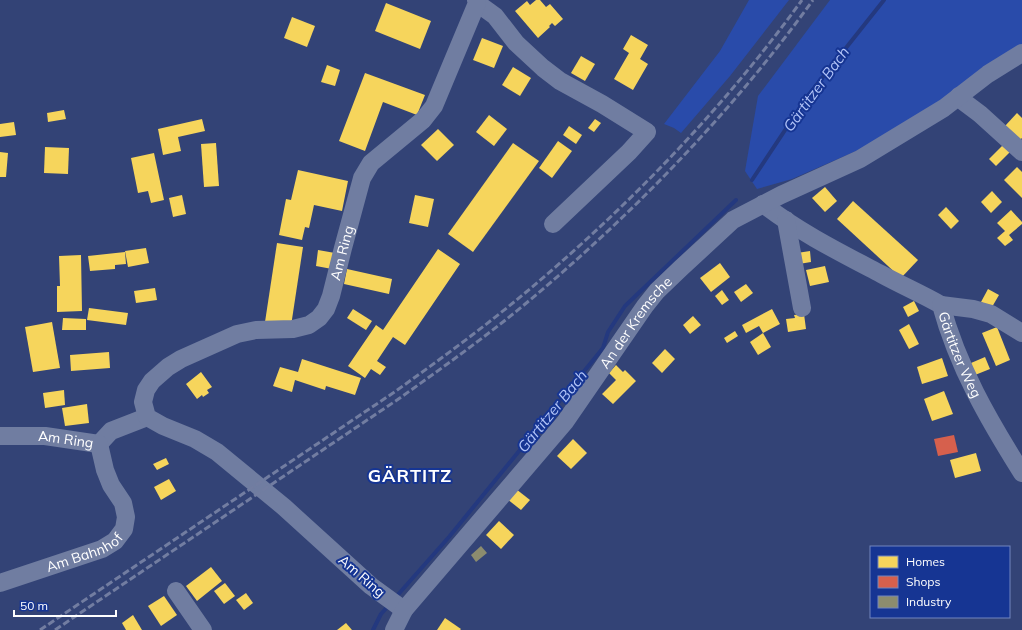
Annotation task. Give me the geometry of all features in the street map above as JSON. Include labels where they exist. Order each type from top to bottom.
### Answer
[{"type":"street","name":"Am Ring","points":[[400,608],[284,507],[217,452],[207,445],[163,426],[147,416],[143,402],[146,390],[152,381],[168,367],[181,359],[237,334],[256,330],[293,329],[309,325],[319,318],[326,309],[332,296],[362,178],[371,164],[423,120],[434,106],[477,1],[495,16],[516,43],[542,68],[647,132],[629,152],[553,224]]},
{"type":"street","name":"An der Kremsche","points":[[394,630],[400,608],[565,422],[644,306],[657,291],[706,244],[733,220],[763,204],[860,159],[944,108],[988,74],[1022,52]]},
{"type":"street","points":[[959,96],[1022,152]]},
{"type":"street","name":"Gärtitzer Weg","points":[[763,204],[786,220],[834,248],[881,274],[926,295],[941,305],[959,358],[973,390],[1022,473]]},
{"type":"street","points":[[786,220],[802,308]]},
{"type":"street","points":[[941,305],[973,309],[992,314],[1022,332]]},
{"type":"street","name":"Am Ring","points":[[0,436],[45,436],[99,444],[111,431],[147,416]]},
{"type":"street","name":"Am Bahnhof","points":[[0,583],[102,549],[115,540],[124,529],[126,517],[123,503],[111,485],[105,470],[99,444]]},
{"type":"street","points":[[176,591],[203,630]]},
{"type":"shaded area","points":[[749,0],[789,0],[730,76],[681,133],[664,124],[720,51]]},
{"type":"shaded area","points":[[830,0],[1022,0],[1022,48],[879,141],[792,179],[757,189],[745,171],[758,96]]},
{"type":"building: Homes","points":[[536,0],[540,0],[546,7],[550,4],[563,19],[555,26],[552,23],[549,26],[550,27],[538,38],[515,11],[527,1],[530,5]]},
{"type":"building: Homes","points":[[386,3],[431,21],[420,49],[375,31]]},
{"type":"building: Homes","points":[[292,17],[315,26],[307,47],[284,38]]},
{"type":"building: Homes","points":[[631,35],[648,45],[640,59],[648,64],[633,90],[614,79],[629,53],[623,49]]},
{"type":"building: Homes","points":[[482,38],[503,46],[494,68],[473,60]]},
{"type":"building: Homes","points":[[581,56],[595,64],[585,81],[571,73]]},
{"type":"building: Homes","points":[[327,65],[340,70],[335,86],[321,82]]},
{"type":"building: Homes","points":[[513,67],[531,78],[520,96],[502,85]]},
{"type":"building: Homes","points":[[365,73],[425,95],[417,115],[383,102],[365,151],[339,141]]},
{"type":"building: Homes","points":[[64,110],[66,119],[48,122],[47,113]]},
{"type":"building: Homes","points":[[1017,113],[1022,118],[1022,138],[1020,140],[1005,126]]},
{"type":"building: Homes","points":[[489,115],[507,129],[494,146],[476,132]]},
{"type":"building: Homes","points":[[202,119],[205,131],[178,137],[181,151],[163,155],[158,129]]},
{"type":"building: Homes","points":[[595,119],[601,123],[594,132],[588,128]]},
{"type":"building: Homes","points":[[14,122],[16,135],[0,137],[0,124]]},
{"type":"building: Homes","points":[[569,126],[582,135],[576,144],[563,135]]},
{"type":"building: Homes","points":[[438,129],[454,145],[437,161],[421,145]]},
{"type":"building: Homes","points":[[558,141],[572,151],[552,178],[539,168]]},
{"type":"building: Homes","points":[[1007,141],[1014,148],[996,166],[989,159]]},
{"type":"building: Homes","points":[[216,143],[219,186],[204,187],[201,144]]},
{"type":"building: Homes","points":[[513,143],[539,161],[473,252],[448,234]]},
{"type":"building: Homes","points":[[45,147],[69,148],[68,174],[44,173]]},
{"type":"building: Homes","points":[[0,152],[8,153],[6,177],[0,177]]},
{"type":"building: Homes","points":[[154,153],[164,200],[151,203],[148,191],[138,193],[131,158]]},
{"type":"building: Homes","points":[[1017,167],[1022,172],[1022,198],[1004,180]]},
{"type":"building: Homes","points":[[298,170],[348,181],[342,211],[314,205],[309,228],[305,227],[302,240],[279,235],[286,199],[291,200]]},
{"type":"building: Homes","points":[[825,187],[837,201],[825,212],[812,198]]},
{"type":"building: Homes","points":[[992,191],[1002,202],[991,213],[981,202]]},
{"type":"building: Homes","points":[[182,195],[186,214],[173,217],[169,198]]},
{"type":"building: Homes","points":[[415,195],[434,199],[428,227],[409,223]]},
{"type":"building: Homes","points":[[853,201],[918,260],[901,278],[837,219]]},
{"type":"building: Homes","points":[[946,207],[959,221],[951,229],[938,215]]},
{"type":"building: Homes","points":[[1011,210],[1022,222],[1022,224],[1009,235],[1013,240],[1005,246],[997,238],[1005,231],[997,223]]},
{"type":"building: Homes","points":[[277,243],[303,247],[291,326],[265,322]]},
{"type":"building: Homes","points":[[146,248],[149,263],[128,267],[125,251]]},
{"type":"building: Homes","points":[[438,249],[460,264],[405,345],[393,337],[377,361],[386,367],[380,375],[371,369],[365,378],[348,366],[376,325],[383,330]]},
{"type":"building: Homes","points":[[318,250],[335,253],[332,269],[316,266]]},
{"type":"building: Homes","points":[[810,251],[811,262],[799,264],[797,253]]},
{"type":"building: Homes","points":[[125,252],[126,264],[115,265],[115,269],[90,271],[88,256]]},
{"type":"building: Homes","points":[[81,255],[82,311],[57,312],[57,286],[60,286],[59,256]]},
{"type":"building: Homes","points":[[720,263],[730,277],[711,292],[700,278]]},
{"type":"building: Homes","points":[[825,266],[829,282],[810,286],[806,270]]},
{"type":"building: Homes","points":[[347,269],[392,279],[389,294],[344,284]]},
{"type":"building: Homes","points":[[746,284],[753,293],[741,302],[734,292]]},
{"type":"building: Homes","points":[[155,288],[157,300],[136,303],[134,291]]},
{"type":"building: Homes","points":[[988,289],[999,295],[992,307],[981,302]]},
{"type":"building: Homes","points":[[722,290],[729,300],[722,305],[715,296]]},
{"type":"building: Homes","points":[[914,301],[919,311],[908,317],[903,307]]},
{"type":"building: Homes","points":[[89,308],[128,313],[126,325],[87,320]]},
{"type":"building: Homes","points":[[353,309],[372,321],[366,330],[347,318]]},
{"type":"building: Homes","points":[[772,309],[780,324],[763,333],[759,326],[746,333],[742,325]]},
{"type":"building: Homes","points":[[804,314],[806,329],[788,332],[786,319],[795,318],[794,315]]},
{"type":"building: Homes","points":[[693,316],[701,325],[690,334],[683,325]]},
{"type":"building: Homes","points":[[63,318],[86,319],[86,330],[62,330]]},
{"type":"building: Homes","points":[[52,322],[60,368],[33,372],[25,327]]},
{"type":"building: Homes","points":[[909,324],[919,344],[909,349],[899,330]]},
{"type":"building: Homes","points":[[997,327],[1010,360],[996,366],[982,333]]},
{"type":"building: Homes","points":[[735,331],[738,336],[727,343],[724,338]]},
{"type":"building: Homes","points":[[763,333],[771,347],[758,355],[750,342]]},
{"type":"building: Homes","points":[[665,349],[675,359],[662,373],[652,363]]},
{"type":"building: Homes","points":[[109,352],[110,368],[71,371],[70,355]]},
{"type":"building: Homes","points":[[985,357],[990,369],[975,375],[971,363]]},
{"type":"building: Homes","points":[[942,358],[948,376],[922,384],[917,367]]},
{"type":"building: Homes","points":[[302,359],[361,378],[355,395],[326,386],[325,390],[295,380],[292,392],[273,386],[280,367],[298,372]]},
{"type":"building: Homes","points":[[616,365],[623,372],[625,370],[636,381],[613,404],[602,394],[616,380],[609,373]]},
{"type":"building: Homes","points":[[201,372],[212,387],[207,390],[209,393],[203,397],[202,395],[197,399],[186,384]]},
{"type":"building: Homes","points":[[64,390],[65,405],[45,408],[43,393]]},
{"type":"building: Homes","points":[[944,391],[953,414],[932,421],[924,399]]},
{"type":"building: Homes","points":[[87,404],[89,423],[65,426],[62,408]]},
{"type":"building: Homes","points":[[573,439],[587,453],[571,469],[557,456]]},
{"type":"building: Homes","points":[[976,453],[981,471],[955,478],[950,460]]},
{"type":"building: Homes","points":[[166,458],[169,464],[157,470],[153,464]]},
{"type":"building: Homes","points":[[169,479],[176,491],[161,500],[154,487]]},
{"type":"building: Homes","points":[[516,489],[530,500],[521,510],[507,499]]},
{"type":"building: Homes","points":[[499,521],[514,535],[501,549],[486,535]]},
{"type":"building: Homes","points":[[211,567],[222,581],[197,601],[186,586]]},
{"type":"building: Homes","points":[[225,583],[235,596],[224,604],[214,591]]},
{"type":"building: Homes","points":[[246,593],[253,603],[244,610],[236,600]]},
{"type":"building: Homes","points":[[164,596],[177,615],[161,626],[148,606]]},
{"type":"building: Homes","points":[[133,615],[142,630],[126,630],[122,623]]},
{"type":"building: Homes","points":[[445,618],[461,629],[437,630]]},
{"type":"building: Homes","points":[[346,623],[352,630],[337,630]]},
{"type":"building: Shops","points":[[954,435],[958,452],[938,456],[934,439]]},
{"type":"building: Industry","points":[[481,546],[487,553],[476,562],[471,555]]},
{"type":"waterway","name":"Gärtitzer Bach","points":[[752,180],[807,97],[884,0]]},
{"type":"waterway","name":"Gärtitzer Bach","points":[[395,598],[449,537],[603,348],[608,332],[625,306],[736,200]]},
{"type":"waterway","name":"Gärtitzer Bach","points":[[373,630],[381,614],[389,605]]},
{"type":"railway","points":[[40,630],[393,393],[460,344],[525,293],[601,226],[707,118],[740,80],[802,0]]},
{"type":"railway","points":[[55,630],[397,400],[448,364],[530,300],[607,232],[716,121],[782,41],[813,0]]},
{"type":"district","name":"GÄRTITZ","points":[[410,475]]}]
